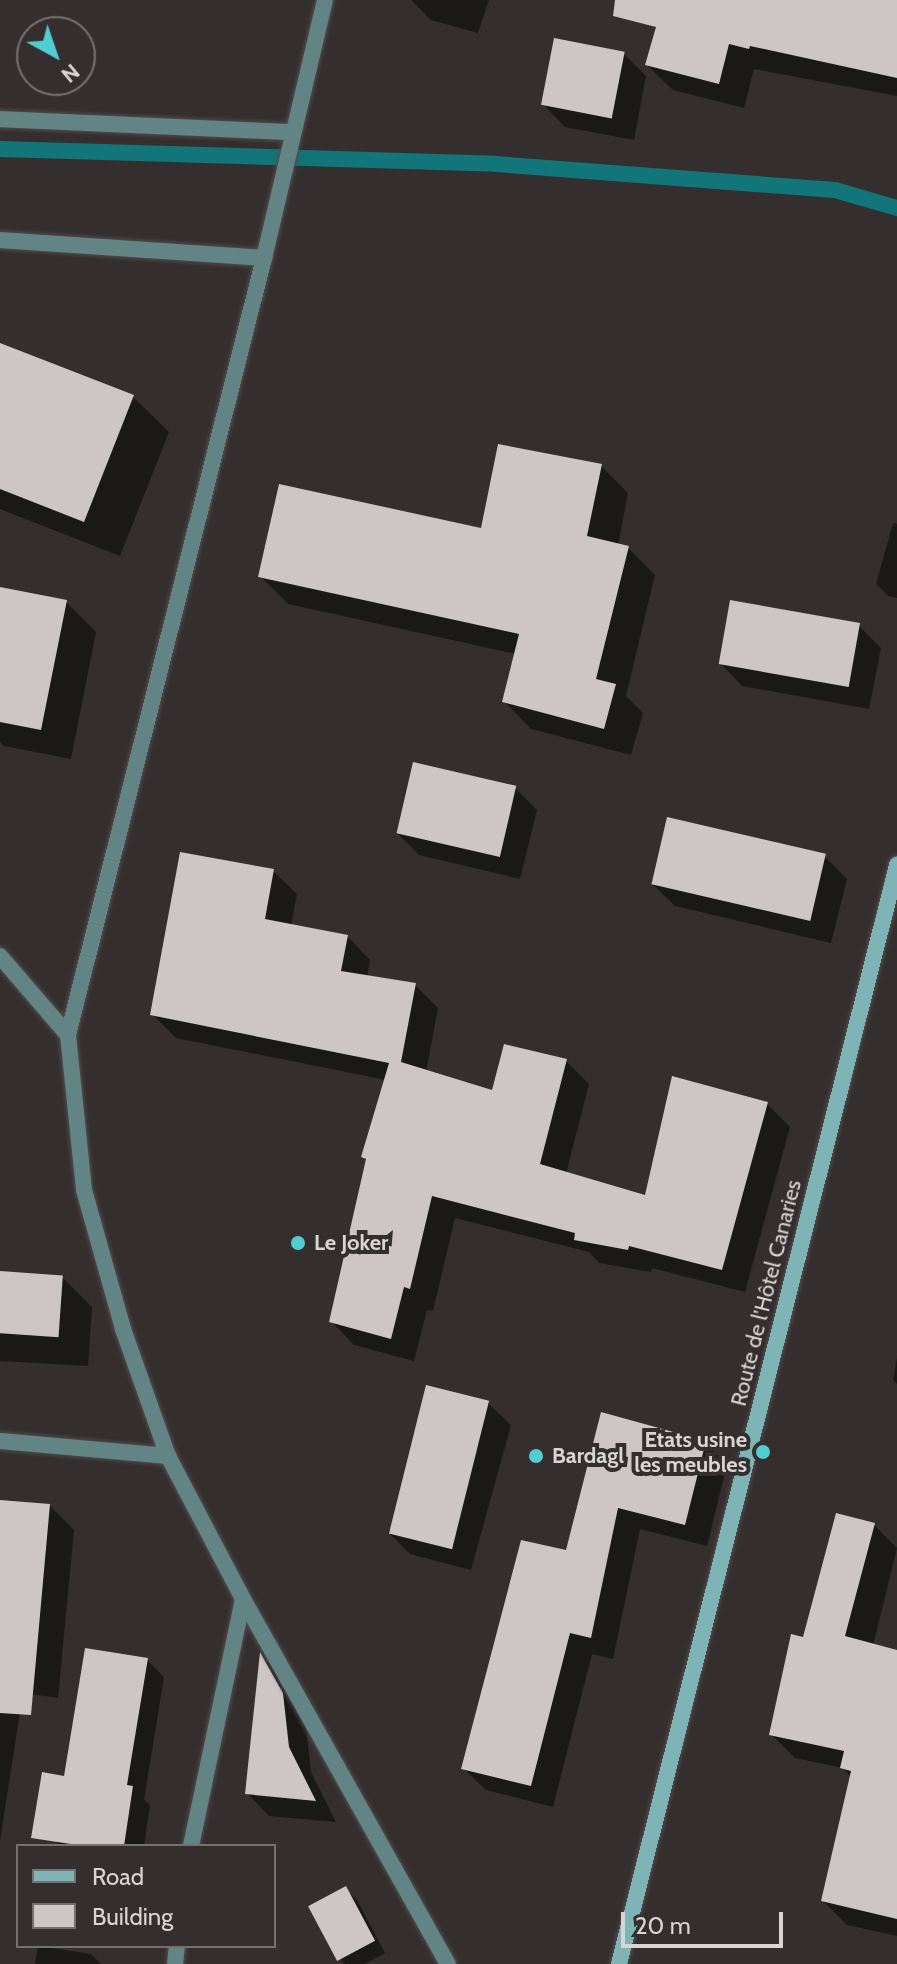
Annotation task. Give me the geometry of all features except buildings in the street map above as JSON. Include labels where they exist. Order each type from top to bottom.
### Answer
[{"type":"street","points":[[325,0],[291,132],[264,258],[68,1035],[84,1190],[123,1329],[168,1456],[243,1599],[448,1964]]},
{"type":"street","points":[[0,119],[291,132]]},
{"type":"street","points":[[0,240],[264,258]]},
{"type":"street","name":"Route de l'Hôtel Canaries","points":[[619,1964],[897,865]]},
{"type":"street","points":[[0,956],[68,1035]]},
{"type":"street","points":[[0,1441],[168,1456]]},
{"type":"street","points":[[191,1844],[243,1599]]},
{"type":"waterway","points":[[0,149],[496,164],[835,190],[897,208]]},
{"type":"place","name":"Le Joker","points":[[298,1243]]},
{"type":"place","name":"Etats usine les meubles","points":[[763,1452]]},
{"type":"place","name":"Bardagl","points":[[536,1456]]}]
